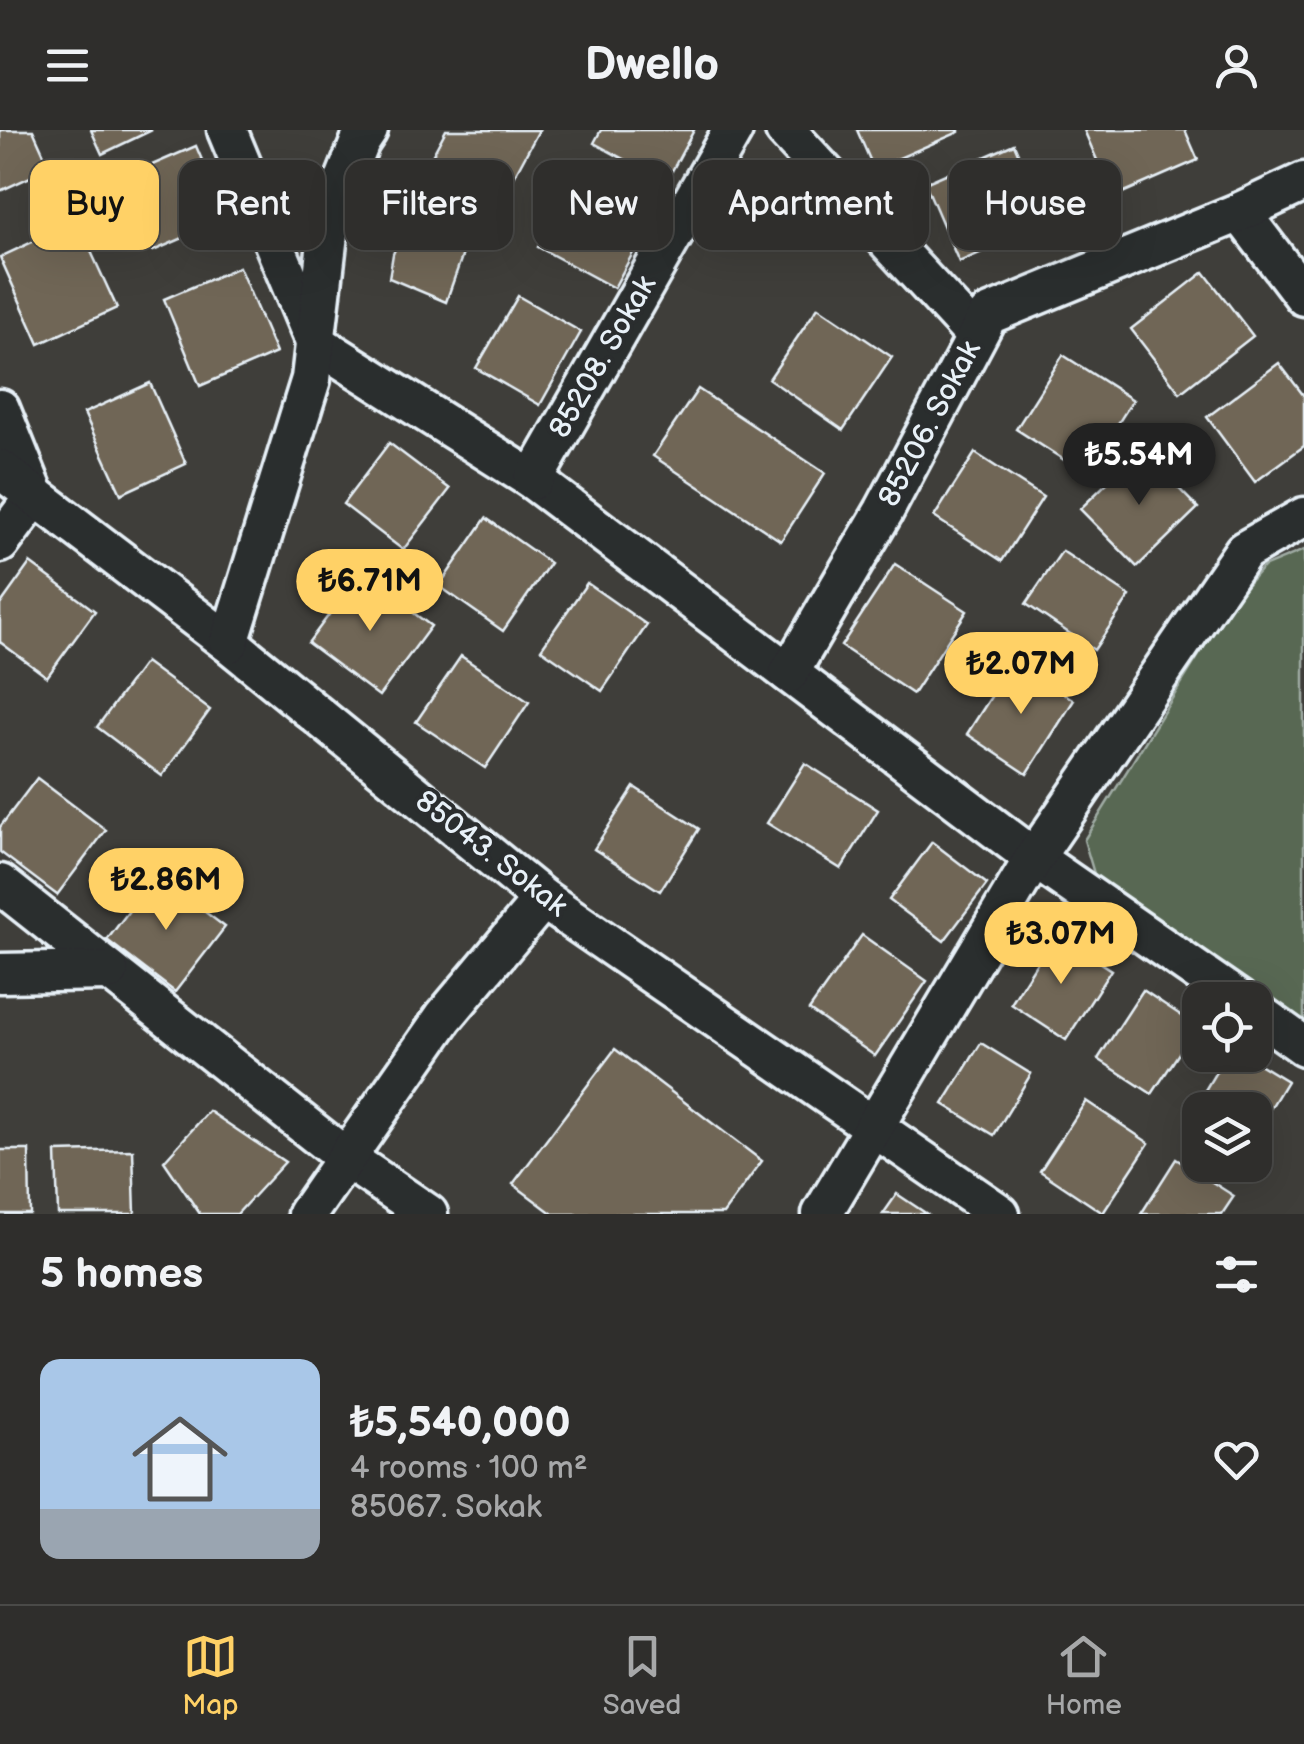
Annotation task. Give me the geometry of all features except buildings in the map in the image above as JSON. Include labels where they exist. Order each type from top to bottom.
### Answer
[{"type":"street","points":[[227,130],[315,342],[533,480],[1034,858],[1212,982]]},
{"type":"street","points":[[229,643],[311,379],[330,217],[368,130]]},
{"type":"street","name":"85208. Sokak","points":[[533,480],[733,130]]},
{"type":"street","points":[[785,130],[976,336]]},
{"type":"street","name":"85206. Sokak","points":[[789,673],[884,511],[988,315],[1304,182]]},
{"type":"street","points":[[1240,212],[1304,296]]},
{"type":"street","points":[[0,408],[36,496],[0,544]]},
{"type":"street","name":"85043. Sokak","points":[[0,470],[229,643],[543,899],[1000,1214]]},
{"type":"street","points":[[822,1214],[1034,858],[1244,551],[1304,516]]},
{"type":"street","points":[[0,884],[346,1158],[428,1214]]},
{"type":"street","points":[[307,1214],[444,1017],[543,899]]},
{"type":"street","points":[[0,973],[110,971]]},
{"type":"street","points":[[1272,1024],[1304,1046]]},
{"type":"green space","points":[[1304,550],[1304,1022],[1272,1001],[1272,982],[1243,982],[1098,887],[1084,840],[1232,602],[1263,567]]}]
